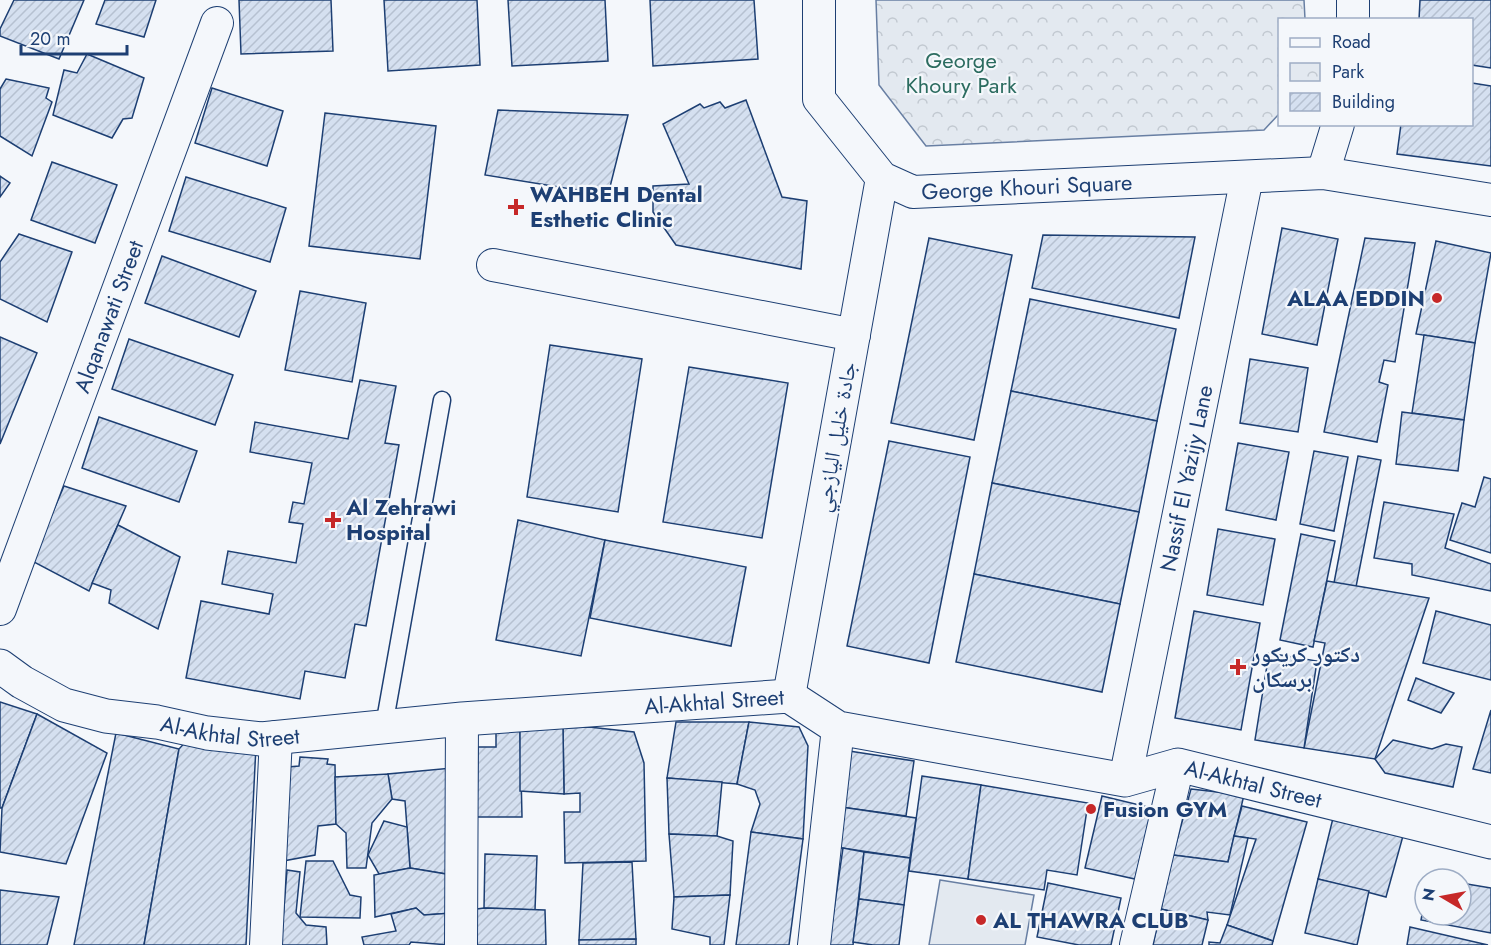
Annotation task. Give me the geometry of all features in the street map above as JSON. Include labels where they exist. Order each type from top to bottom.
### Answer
[{"type":"main road","name":"Al-Akhtal Street","points":[[0,666],[22,682],[64,705],[105,716],[157,722],[207,733],[261,739],[462,719],[789,696],[838,728],[1125,780],[1178,765],[1491,842]]},
{"type":"street","name":"George Khouri Square","points":[[819,0],[819,99],[882,178],[913,192],[1323,173],[1491,200]]},
{"type":"street","points":[[1353,0],[1353,18]]},
{"type":"street","name":"Alqanawati Street","points":[[0,609],[217,23]]},
{"type":"street","points":[[1323,173],[1337,126]]},
{"type":"street","name":"Nassif El Yazijy Lane","points":[[1125,780],[1247,177]]},
{"type":"street","name":"جادة خليل اليازجي","points":[[789,696],[882,178]]},
{"type":"street","points":[[493,265],[854,335]]},
{"type":"street","points":[[461,945],[462,719]]},
{"type":"street","points":[[814,945],[838,728]]},
{"type":"street","points":[[266,945],[276,737]]},
{"type":"street","points":[[1136,945],[1178,765]]},
{"type":"lane","points":[[384,726],[442,400]]},
{"type":"green space","name":"George Khoury Park","points":[[876,0],[1304,0],[1305,18],[1278,18],[1278,115],[1264,130],[926,146],[879,85]]},
{"type":"green space","name":"AL THAWRA CLUB","points":[[940,880],[1034,895],[1025,945],[929,945]]},
{"type":"building","points":[[14,0],[84,0],[59,59],[0,36],[0,29]]},
{"type":"building","points":[[105,0],[156,0],[144,37],[96,24]]},
{"type":"building","points":[[239,0],[331,0],[333,51],[241,54]]},
{"type":"building","points":[[384,0],[477,0],[480,65],[388,71]]},
{"type":"building","points":[[508,0],[605,0],[608,61],[512,66]]},
{"type":"building","points":[[650,0],[754,0],[758,59],[653,66]]},
{"type":"building","points":[[1420,0],[1491,0],[1491,68],[1473,65],[1473,18],[1419,18]]},
{"type":"building","points":[[87,54],[144,78],[132,118],[123,119],[112,138],[53,115],[64,70],[77,73]]},
{"type":"building","points":[[6,79],[49,88],[46,98],[52,102],[32,156],[0,136],[0,89]]},
{"type":"building","points":[[1473,83],[1491,86],[1491,166],[1397,154],[1401,126],[1473,126]]},
{"type":"building","points":[[212,88],[283,111],[267,166],[195,143]]},
{"type":"building","points":[[746,100],[782,197],[807,201],[801,269],[676,245],[653,212],[653,186],[689,184],[663,124],[700,104],[704,108],[720,102],[725,108]]},
{"type":"building","points":[[498,110],[628,115],[608,195],[485,175]]},
{"type":"building","points":[[325,113],[436,126],[420,259],[309,246]]},
{"type":"building","points":[[52,162],[117,185],[95,243],[31,220]]},
{"type":"building","points":[[0,176],[10,183],[0,197]]},
{"type":"building","points":[[186,177],[286,208],[270,262],[169,231]]},
{"type":"building","points":[[1282,228],[1338,239],[1317,345],[1262,334]]},
{"type":"building","points":[[19,234],[72,252],[47,322],[0,299],[0,262]]},
{"type":"building","points":[[1043,235],[1195,237],[1179,318],[1032,288]]},
{"type":"building","points":[[929,238],[1012,255],[974,440],[891,423]]},
{"type":"building","points":[[1365,238],[1415,243],[1395,362],[1384,360],[1379,382],[1388,385],[1377,442],[1324,432]]},
{"type":"building","points":[[1436,241],[1491,253],[1475,343],[1416,334]]},
{"type":"building","points":[[162,256],[256,291],[239,337],[145,303]]},
{"type":"building","points":[[300,291],[366,303],[352,382],[285,370]]},
{"type":"building","points":[[1030,299],[1176,329],[1157,421],[1011,391]]},
{"type":"building","points":[[1424,335],[1475,343],[1464,420],[1412,413]]},
{"type":"building","points":[[0,337],[37,353],[0,444]]},
{"type":"building","points":[[129,339],[233,375],[215,425],[112,389]]},
{"type":"building","points":[[550,345],[642,359],[618,512],[527,497]]},
{"type":"building","points":[[1250,359],[1308,368],[1298,432],[1240,423]]},
{"type":"building","points":[[689,367],[788,383],[762,538],[663,522]]},
{"type":"building","points":[[360,380],[396,386],[385,443],[399,445],[366,626],[355,624],[345,678],[305,671],[300,699],[186,678],[201,601],[269,614],[273,594],[222,584],[228,551],[296,563],[303,524],[289,522],[293,502],[304,504],[312,463],[250,452],[255,422],[348,439]]},
{"type":"building","points":[[1011,391],[1157,421],[1139,512],[992,483]]},
{"type":"building","points":[[1402,412],[1464,420],[1458,471],[1396,464]]},
{"type":"building","points":[[99,417],[197,451],[179,502],[82,468]]},
{"type":"building","points":[[889,441],[970,457],[929,663],[847,646]]},
{"type":"building","points":[[1238,443],[1289,452],[1276,520],[1226,510]]},
{"type":"building","points":[[1314,451],[1348,457],[1334,531],[1300,524]]},
{"type":"building","points":[[1358,456],[1381,460],[1356,587],[1334,583]]},
{"type":"building","points":[[1484,477],[1491,479],[1491,553],[1450,540],[1462,503],[1475,507]]},
{"type":"building","points":[[992,483],[1139,512],[1120,604],[974,574]]},
{"type":"building","points":[[64,486],[126,506],[89,591],[32,561]]},
{"type":"building","points":[[1384,502],[1454,514],[1445,548],[1491,564],[1491,591],[1412,575],[1412,564],[1374,558]]},
{"type":"building","points":[[518,520],[605,540],[581,656],[496,640]]},
{"type":"building","points":[[118,525],[180,557],[158,629],[109,603],[111,590],[92,583]]},
{"type":"building","points":[[1218,529],[1275,539],[1263,605],[1207,595]]},
{"type":"building","points":[[1301,534],[1335,541],[1313,647],[1280,640]]},
{"type":"building","points":[[605,540],[746,567],[731,646],[590,618]]},
{"type":"building","points":[[974,574],[1120,604],[1102,692],[956,662]]},
{"type":"building","points":[[1327,581],[1429,598],[1375,759],[1304,748],[1325,643],[1314,641]]},
{"type":"building","points":[[1194,611],[1260,623],[1241,730],[1175,718]]},
{"type":"building","points":[[1436,611],[1491,625],[1491,680],[1423,663]]},
{"type":"building","points":[[1269,653],[1317,661],[1304,748],[1255,740]]},
{"type":"building","points":[[1416,678],[1454,693],[1441,713],[1408,700]]},
{"type":"building","points":[[0,702],[37,714],[2,808],[0,808]]},
{"type":"building","points":[[1491,710],[1491,773],[1473,769]]},
{"type":"building","points":[[37,714],[107,753],[66,864],[0,852],[2,808]]},
{"type":"building","points":[[676,722],[749,722],[737,784],[667,778]]},
{"type":"building","points":[[749,722],[799,727],[808,746],[803,839],[751,832],[760,804],[755,790],[737,784]]},
{"type":"building","points":[[496,723],[520,731],[522,817],[477,817],[478,747],[496,747]]},
{"type":"building","points":[[589,727],[634,732],[644,763],[646,861],[565,863],[564,812],[580,812],[580,793],[564,794],[563,728]]},
{"type":"building","points":[[563,728],[564,794],[520,791],[520,731]]},
{"type":"building","points":[[116,733],[179,749],[144,945],[74,945]]},
{"type":"building","points":[[190,737],[256,746],[246,945],[144,945],[179,749]]},
{"type":"building","points":[[1393,740],[1432,749],[1446,744],[1462,747],[1453,787],[1385,773],[1375,759]]},
{"type":"building","points":[[849,751],[914,761],[906,816],[841,807]]},
{"type":"building","points":[[300,757],[328,759],[327,764],[335,765],[336,824],[318,826],[315,855],[283,861],[288,767],[299,766]]},
{"type":"building","points":[[452,768],[452,875],[410,868],[405,801],[392,799],[388,774]]},
{"type":"building","points":[[388,774],[392,799],[372,823],[366,868],[347,868],[346,833],[336,824],[335,777]]},
{"type":"building","points":[[922,776],[981,785],[968,879],[909,871]]},
{"type":"building","points":[[667,778],[722,782],[717,836],[669,834]]},
{"type":"building","points":[[981,785],[1088,803],[1077,875],[1047,870],[1044,890],[968,879]]},
{"type":"building","points":[[1191,789],[1244,795],[1228,862],[1173,855]]},
{"type":"building","points":[[1102,796],[1152,808],[1135,879],[1085,868]]},
{"type":"building","points":[[1242,806],[1307,822],[1273,941],[1227,925],[1256,839],[1234,836]]},
{"type":"building","points":[[841,807],[916,818],[910,858],[835,847]]},
{"type":"building","points":[[1335,810],[1403,836],[1386,897],[1318,879]]},
{"type":"building","points":[[384,821],[407,827],[410,868],[379,874],[368,855]]},
{"type":"building","points":[[751,832],[803,839],[789,945],[736,945]]},
{"type":"building","points":[[669,834],[717,836],[733,841],[730,895],[674,897]]},
{"type":"building","points":[[1234,836],[1248,838],[1230,915],[1207,912],[1208,920],[1161,909],[1173,855],[1228,862]]},
{"type":"building","points":[[843,848],[864,852],[853,945],[829,945]]},
{"type":"building","points":[[864,852],[910,858],[904,905],[859,899]]},
{"type":"building","points":[[485,854],[537,856],[535,910],[484,908]]},
{"type":"building","points":[[306,861],[333,861],[350,895],[361,897],[360,918],[300,917]]},
{"type":"building","points":[[632,862],[636,939],[579,940],[583,863]]},
{"type":"building","points":[[410,868],[452,875],[452,913],[424,915],[416,908],[375,917],[374,875]]},
{"type":"building","points":[[287,870],[300,872],[296,913],[306,925],[326,927],[327,945],[281,945]]},
{"type":"building","points":[[1318,879],[1369,891],[1357,945],[1305,933]]},
{"type":"building","points":[[1048,883],[1121,898],[1111,945],[1079,945],[1037,937]]},
{"type":"building","points":[[1473,885],[1491,888],[1491,933],[1459,927],[1473,927]]},
{"type":"building","points":[[0,890],[59,897],[47,945],[0,945]]},
{"type":"building","points":[[730,895],[724,945],[710,945],[710,937],[672,929],[674,897]]},
{"type":"building","points":[[859,899],[904,905],[899,945],[853,942]]},
{"type":"building","points":[[416,908],[424,915],[452,913],[449,945],[411,942],[409,945],[364,945],[362,937],[396,931],[391,914]]},
{"type":"building","points":[[477,909],[545,910],[546,945],[463,945],[473,928]]},
{"type":"building","points":[[1161,909],[1208,920],[1202,945],[1153,945]]},
{"type":"building","points":[[1227,925],[1273,941],[1272,945],[1209,945],[1209,942],[1220,943]]},
{"type":"building","points":[[1410,927],[1488,945],[1407,945]]},
{"type":"building","points":[[636,939],[636,945],[579,945],[579,940]]},
{"type":"place","name":"WAHBEH Dental Esthetic Clinic","points":[[516,207]]},
{"type":"place","name":"ALAA EDDIN","points":[[1437,298]]},
{"type":"place","name":"Al Zehrawi Hospital","points":[[333,520]]},
{"type":"place","name":"دكتور كريكور برسكان","points":[[1238,667]]},
{"type":"place","name":"Fusion GYM","points":[[1091,809]]},
{"type":"place","name":"AL THAWRA CLUB","points":[[981,920]]}]
